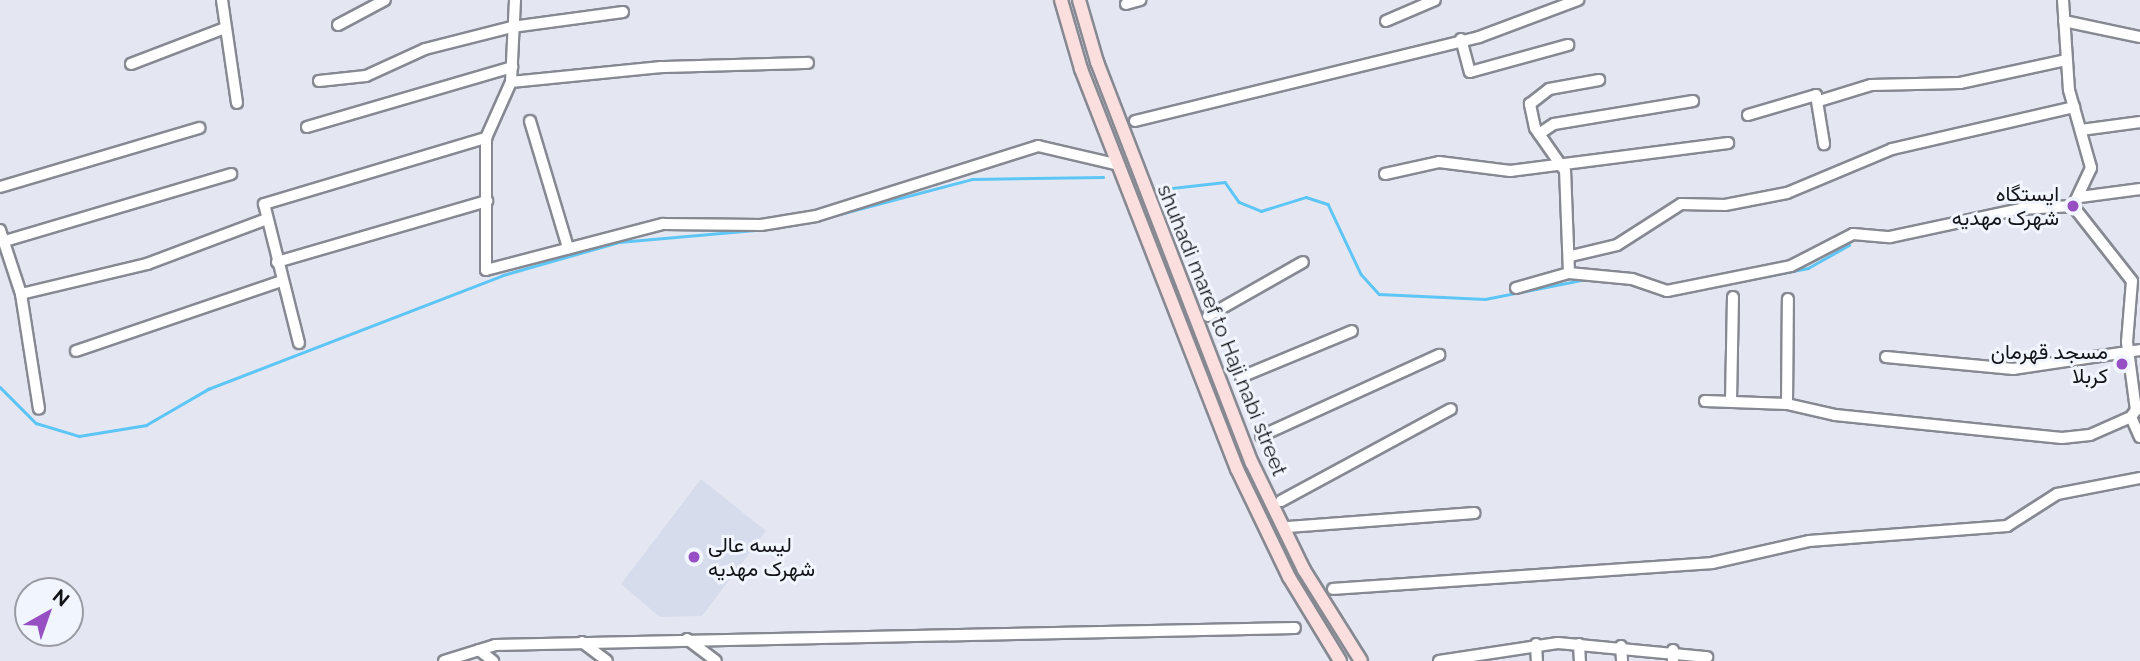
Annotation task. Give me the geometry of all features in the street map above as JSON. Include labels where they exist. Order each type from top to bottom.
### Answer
[{"type":"main road","points":[[1061,0],[1119,165],[1237,469],[1289,577],[1340,661]]},
{"type":"main road","name":"shuhadi maref to Haji nabi street","points":[[1079,0],[1101,74],[1252,463],[1310,580],[1361,661]]},
{"type":"street","points":[[222,0],[237,103]]},
{"type":"street","points":[[338,25],[385,0]]},
{"type":"street","points":[[515,0],[510,82],[486,138],[486,270],[663,224],[761,225],[816,216],[1038,146],[1119,165]]},
{"type":"street","points":[[1126,4],[1140,0]]},
{"type":"street","points":[[1386,22],[1435,0]]},
{"type":"street","points":[[1135,121],[1461,39],[1578,0]]},
{"type":"street","points":[[1516,288],[1569,273],[1632,279],[1667,291],[1791,266],[1853,234],[1890,237],[2021,209],[2073,206],[2080,197],[2091,168],[2074,107],[2066,60],[2063,0]]},
{"type":"street","points":[[319,81],[366,76],[425,49],[512,27],[622,12]]},
{"type":"street","points":[[2064,21],[2140,37]]},
{"type":"street","points":[[131,64],[225,27]]},
{"type":"street","points":[[1461,39],[1470,72],[1568,45]]},
{"type":"street","points":[[1819,101],[1871,85],[1960,83],[2066,60]]},
{"type":"street","points":[[510,82],[661,67],[808,63]]},
{"type":"street","points":[[307,127],[512,67]]},
{"type":"street","points":[[1569,273],[1571,256],[1564,165],[1539,134],[1533,98],[1573,82],[1599,80]]},
{"type":"street","points":[[1748,115],[1816,95],[1824,144]]},
{"type":"street","points":[[1539,134],[1554,124],[1693,101]]},
{"type":"street","points":[[1571,256],[1617,245],[1681,204],[1725,205],[1787,193],[1892,149],[2074,107]]},
{"type":"street","points":[[530,121],[568,248]]},
{"type":"street","points":[[2081,130],[2140,122]]},
{"type":"street","points":[[0,187],[199,128]]},
{"type":"street","points":[[299,343],[264,204],[486,138]]},
{"type":"street","points":[[1385,174],[1439,162],[1510,172],[1728,143]]},
{"type":"street","points":[[5,241],[231,174]]},
{"type":"street","points":[[2080,197],[2140,189]]},
{"type":"street","points":[[277,262],[487,201]]},
{"type":"street","points":[[2073,206],[2136,282],[2128,350],[2140,437]]},
{"type":"street","points":[[20,294],[147,264],[267,219]]},
{"type":"street","points":[[0,230],[13,259],[39,409]]},
{"type":"street","points":[[0,263],[13,259]]},
{"type":"street","points":[[1208,316],[1303,262]]},
{"type":"street","points":[[76,351],[282,281]]},
{"type":"street","points":[[1731,401],[1733,298]]},
{"type":"street","points":[[1787,404],[1788,299]]},
{"type":"street","points":[[1241,377],[1352,331]]},
{"type":"street","points":[[1886,356],[2013,369],[2140,350]]},
{"type":"street","points":[[1261,436],[1439,355]]},
{"type":"street","points":[[1705,401],[1787,404],[1835,415],[2062,438],[2090,435],[2136,412]]},
{"type":"street","points":[[1281,501],[1451,409]]},
{"type":"street","points":[[1333,589],[1712,563],[1809,541],[2007,526],[2057,494],[2140,478]]},
{"type":"street","points":[[1288,527],[1474,513]]},
{"type":"street","points":[[444,661],[479,650],[582,642],[1295,628]]},
{"type":"street","points":[[687,639],[716,661]]},
{"type":"street","points":[[582,642],[607,661]]},
{"type":"street","points":[[1536,644],[1537,661]]},
{"type":"street","points":[[1439,661],[1536,644],[1621,646],[1673,656],[1707,657]]},
{"type":"street","points":[[1579,644],[1580,661]]},
{"type":"street","points":[[1621,646],[1622,661]]},
{"type":"street","points":[[479,650],[493,661]]},
{"type":"shaded area","name":"لیسه عالی شهرک مهدیه","points":[[701,479],[766,531],[702,616],[660,617],[621,584]]},
{"type":"waterway","points":[[836,215],[972,179],[1103,177]]},
{"type":"waterway","points":[[1172,188],[1225,182],[1239,202],[1261,211],[1306,197],[1328,204],[1361,274],[1379,294],[1485,299],[1587,279]]},
{"type":"waterway","points":[[764,229],[799,224]]},
{"type":"waterway","points":[[0,387],[36,423],[79,436],[146,425],[208,389],[503,275],[619,242],[757,230]]},
{"type":"waterway","points":[[1689,291],[1808,268],[1849,245]]},
{"type":"place","name":"ایستگاه شهرک مهدیه","points":[[2073,206]]},
{"type":"place","name":"مسجد قهرمان کربلا","points":[[2122,364]]},
{"type":"place","name":"لیسه عالی شهرک مهدیه","points":[[694,557]]}]
